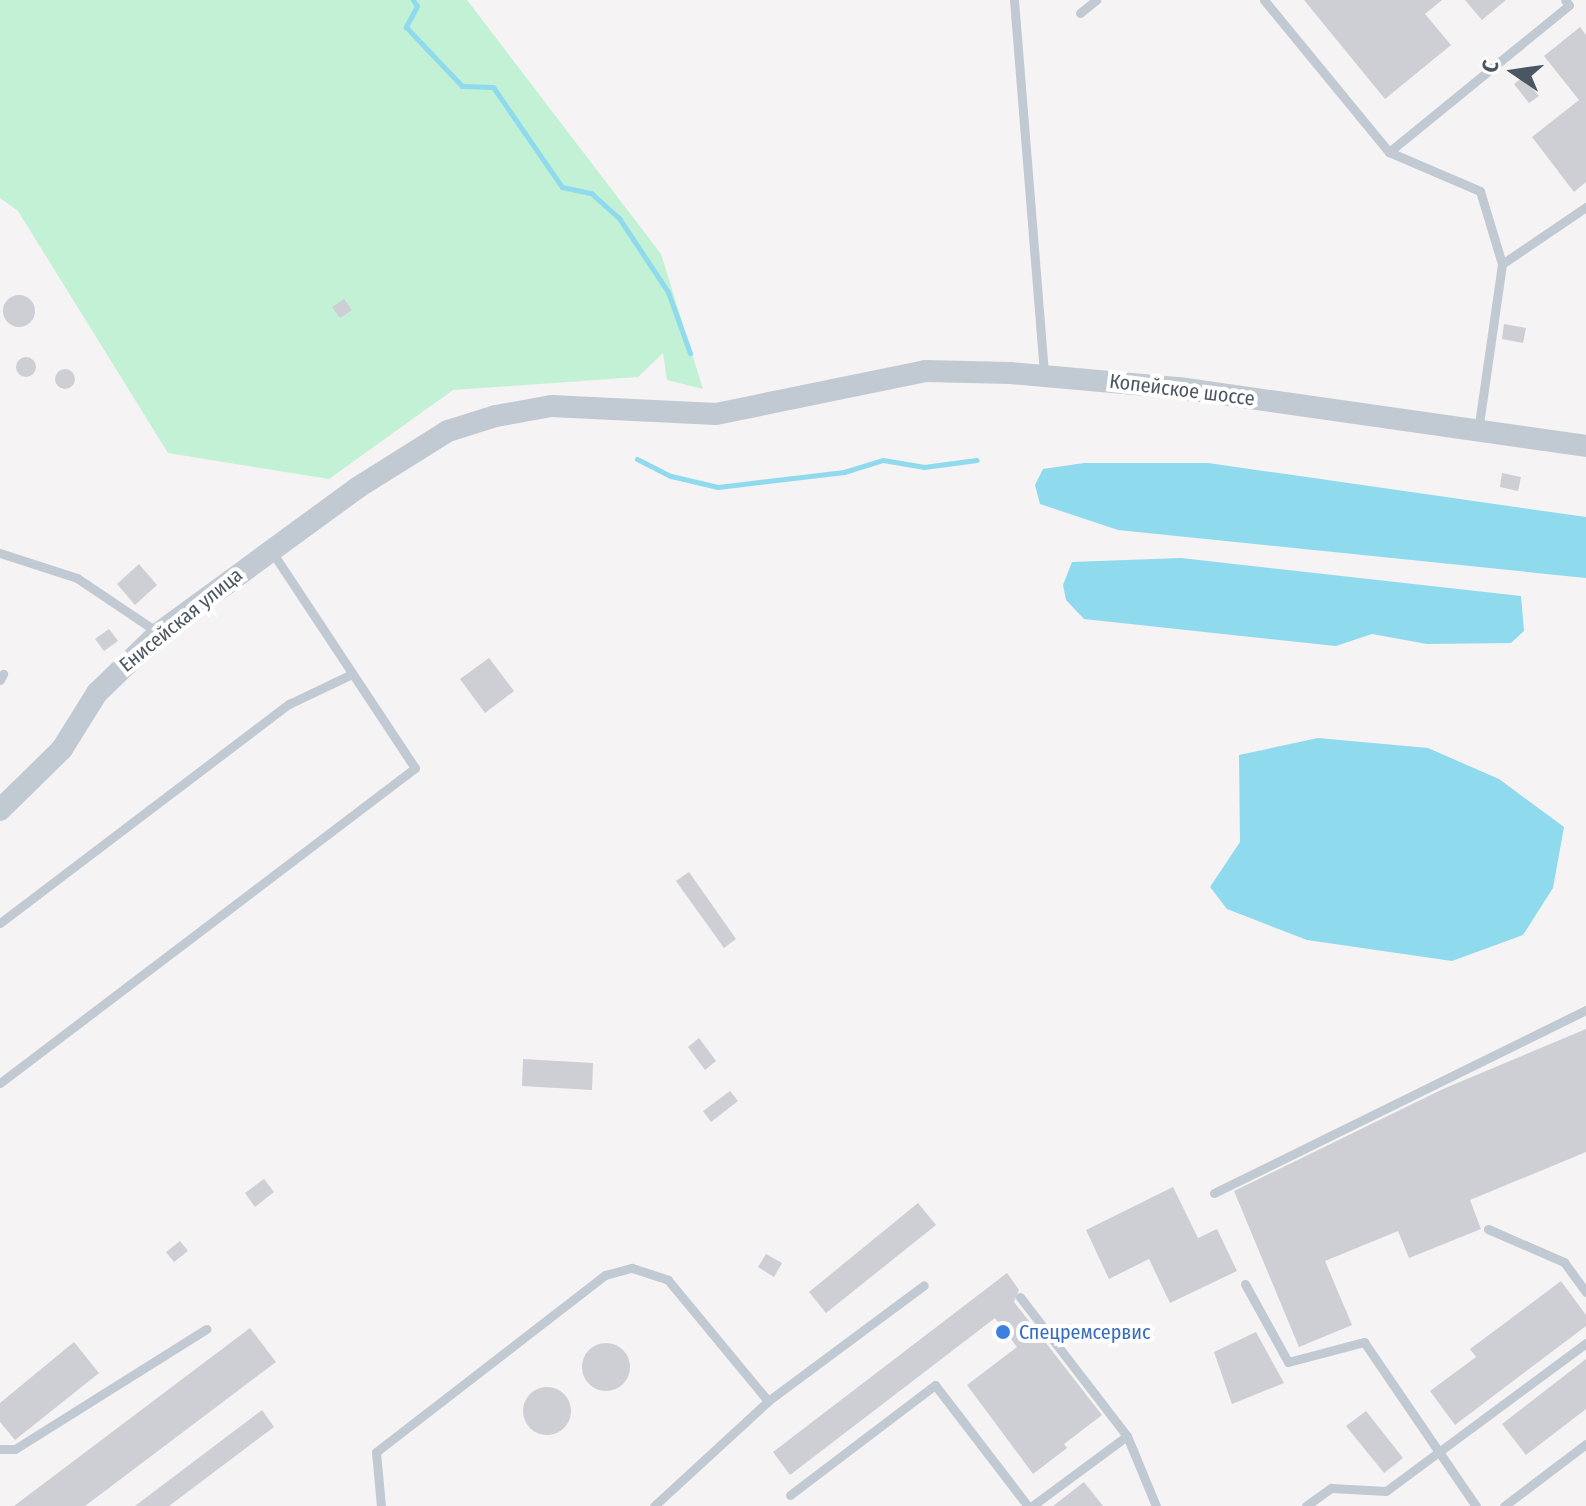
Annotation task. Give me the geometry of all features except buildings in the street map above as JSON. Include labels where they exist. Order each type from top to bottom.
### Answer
[{"type":"street","name":"Копейское шоссе","points":[[315,518],[448,431],[551,406],[716,414],[925,371],[1044,376],[1179,388],[1586,446]]},
{"type":"street","name":"Енисейская улица","points":[[0,810],[62,749],[97,693],[159,633],[315,518]]},
{"type":"lane","points":[[1014,0],[1044,376]]},
{"type":"lane","points":[[1080,13],[1096,0]]},
{"type":"lane","points":[[1264,0],[1389,152],[1480,191],[1502,264],[1478,431]]},
{"type":"lane","points":[[1389,152],[1569,5],[1565,0]]},
{"type":"lane","points":[[1502,264],[1586,207]]},
{"type":"lane","points":[[0,1083],[415,768],[270,549]]},
{"type":"lane","points":[[0,553],[77,578],[159,633]]},
{"type":"lane","points":[[0,923],[289,704],[352,674]]},
{"type":"lane","points":[[1214,1193],[1586,1010]]},
{"type":"lane","points":[[1488,1229],[1564,1262],[1586,1292]]},
{"type":"lane","points":[[381,1506],[376,1452],[605,1275],[632,1268],[668,1280],[768,1401]]},
{"type":"lane","points":[[1245,1284],[1288,1362],[1364,1342],[1443,1451],[1476,1506]]},
{"type":"lane","points":[[654,1506],[768,1401],[924,1285]]},
{"type":"lane","points":[[1020,1297],[1127,1436],[1156,1506]]},
{"type":"lane","points":[[0,1449],[15,1449],[206,1329]]},
{"type":"lane","points":[[1306,1506],[1331,1488],[1386,1491],[1586,1343]]},
{"type":"lane","points":[[790,1495],[935,1385],[1030,1506],[1127,1436]]},
{"type":"lane","points":[[1504,1506],[1586,1444]]},
{"type":"green space","points":[[0,0],[467,0],[661,254],[703,389],[667,380],[663,353],[638,377],[453,390],[329,479],[168,453],[18,211],[0,198]]},
{"type":"water","points":[[1084,463],[1208,463],[1586,517],[1586,578],[1118,530],[1040,504],[1035,485],[1043,469]]},
{"type":"water","points":[[1181,558],[1521,596],[1524,631],[1511,643],[1427,644],[1372,634],[1336,646],[1084,619],[1066,600],[1063,585],[1072,562]]},
{"type":"water","points":[[1318,738],[1428,748],[1499,779],[1564,827],[1553,888],[1523,935],[1452,961],[1307,940],[1227,909],[1210,887],[1240,842],[1239,755]]},
{"type":"waterway","points":[[413,0],[417,6],[406,27],[462,86],[493,87],[562,187],[591,193],[619,218],[668,292],[690,353]]},
{"type":"waterway","points":[[637,459],[671,476],[718,487],[844,472],[883,460],[924,467],[977,460]]},
{"type":"place","name":"Спецремсервис","points":[[1003,1332]]}]
